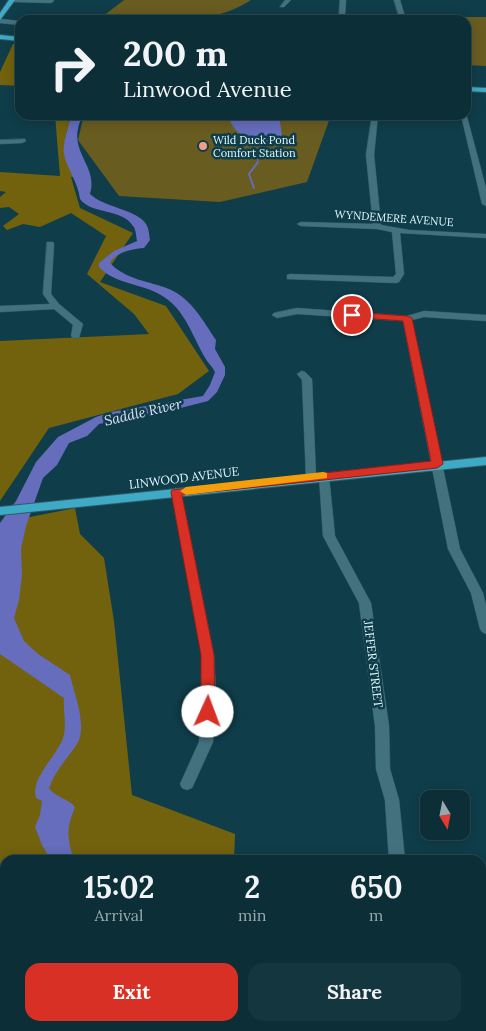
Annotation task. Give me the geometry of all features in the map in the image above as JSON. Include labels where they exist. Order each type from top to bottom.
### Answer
[{"type":"main road","points":[[0,19],[14,0]]},
{"type":"main road","points":[[0,37],[15,38]]},
{"type":"main road","points":[[471,89],[486,90]]},
{"type":"main road","name":"LINWOOD AVENUE","points":[[2,511],[486,460]]},
{"type":"street","points":[[14,0],[51,0]]},
{"type":"street","points":[[282,6],[288,0]]},
{"type":"street","points":[[342,15],[344,0]]},
{"type":"street","points":[[397,0],[402,15]]},
{"type":"street","points":[[0,19],[15,22]]},
{"type":"street","points":[[374,120],[370,155],[377,227]]},
{"type":"street","points":[[465,120],[486,204]]},
{"type":"street","points":[[0,142],[22,140]]},
{"type":"street","points":[[476,164],[486,165]]},
{"type":"street","name":"WYNDEMERE AVENUE","points":[[300,224],[377,227],[486,236]]},
{"type":"street","points":[[290,277],[396,280],[400,277],[396,230]]},
{"type":"street","points":[[50,244],[47,294],[56,306],[78,324],[76,336]]},
{"type":"street","points":[[0,309],[56,306]]},
{"type":"street","points":[[277,315],[297,311],[407,318],[424,314],[486,318]]},
{"type":"street","points":[[407,318],[454,549],[477,593],[486,629]]},
{"type":"street","points":[[302,374],[307,379],[311,477]]},
{"type":"street","name":"JEFFER STREET","points":[[324,476],[328,536],[365,603],[382,726],[382,769],[392,800],[396,855]]},
{"type":"street","points":[[176,492],[208,655],[209,696],[206,742],[187,784]]},
{"type":"shaded area","points":[[124,0],[251,0],[234,9],[216,15],[104,15]]},
{"type":"shaded area","points":[[471,17],[486,17],[486,66],[471,65]]},
{"type":"shaded area","points":[[13,44],[15,44],[15,86],[0,85],[0,72]]},
{"type":"shaded area","points":[[55,120],[70,120],[64,149],[74,177],[71,177],[80,208],[133,233],[100,282],[166,306],[209,371],[178,394],[49,428],[0,501],[0,341],[149,334],[134,314],[87,274],[106,236],[71,213],[40,227],[23,224],[7,230],[3,226],[19,214],[9,207],[0,208],[0,197],[6,192],[0,191],[0,172],[60,176]]},
{"type":"shaded area","points":[[83,120],[329,120],[307,182],[220,202],[119,196],[78,140]]},
{"type":"shaded area","points":[[75,508],[80,534],[104,558],[114,621],[132,795],[235,834],[234,855],[0,855],[0,523]]},
{"type":"water","name":"Saddle River","points":[[71,120],[81,120],[77,138],[79,148],[90,174],[92,183],[90,194],[103,202],[136,215],[146,224],[148,230],[150,240],[144,248],[120,254],[110,263],[130,277],[177,293],[191,305],[216,340],[215,349],[225,367],[225,375],[217,392],[208,401],[165,412],[99,424],[87,436],[69,443],[57,465],[43,478],[26,526],[21,549],[22,575],[19,600],[14,618],[24,641],[38,654],[70,675],[81,719],[80,737],[77,744],[58,771],[49,788],[75,807],[68,833],[73,855],[48,855],[35,827],[40,815],[42,801],[36,798],[35,790],[40,775],[63,738],[65,729],[64,698],[0,654],[0,523],[16,501],[36,462],[58,437],[96,417],[111,412],[203,396],[215,372],[205,358],[183,316],[169,300],[148,289],[116,279],[99,267],[99,263],[114,251],[137,241],[136,233],[133,226],[122,216],[92,207],[80,199],[64,154]]},
{"type":"water","points":[[230,120],[280,120],[282,135],[267,143],[258,143],[243,136]]},
{"type":"waterway","points":[[257,163],[262,142]]},
{"type":"waterway","points":[[254,188],[249,174],[257,163]]},
{"type":"slow traffic","points":[[186,491],[323,476]]},
{"type":"place","name":"Wild Duck Pond Comfort Station","points":[[203,146]]},
{"type":"route","points":[[208,712],[208,655],[176,492],[437,464],[407,318],[352,315]]}]
